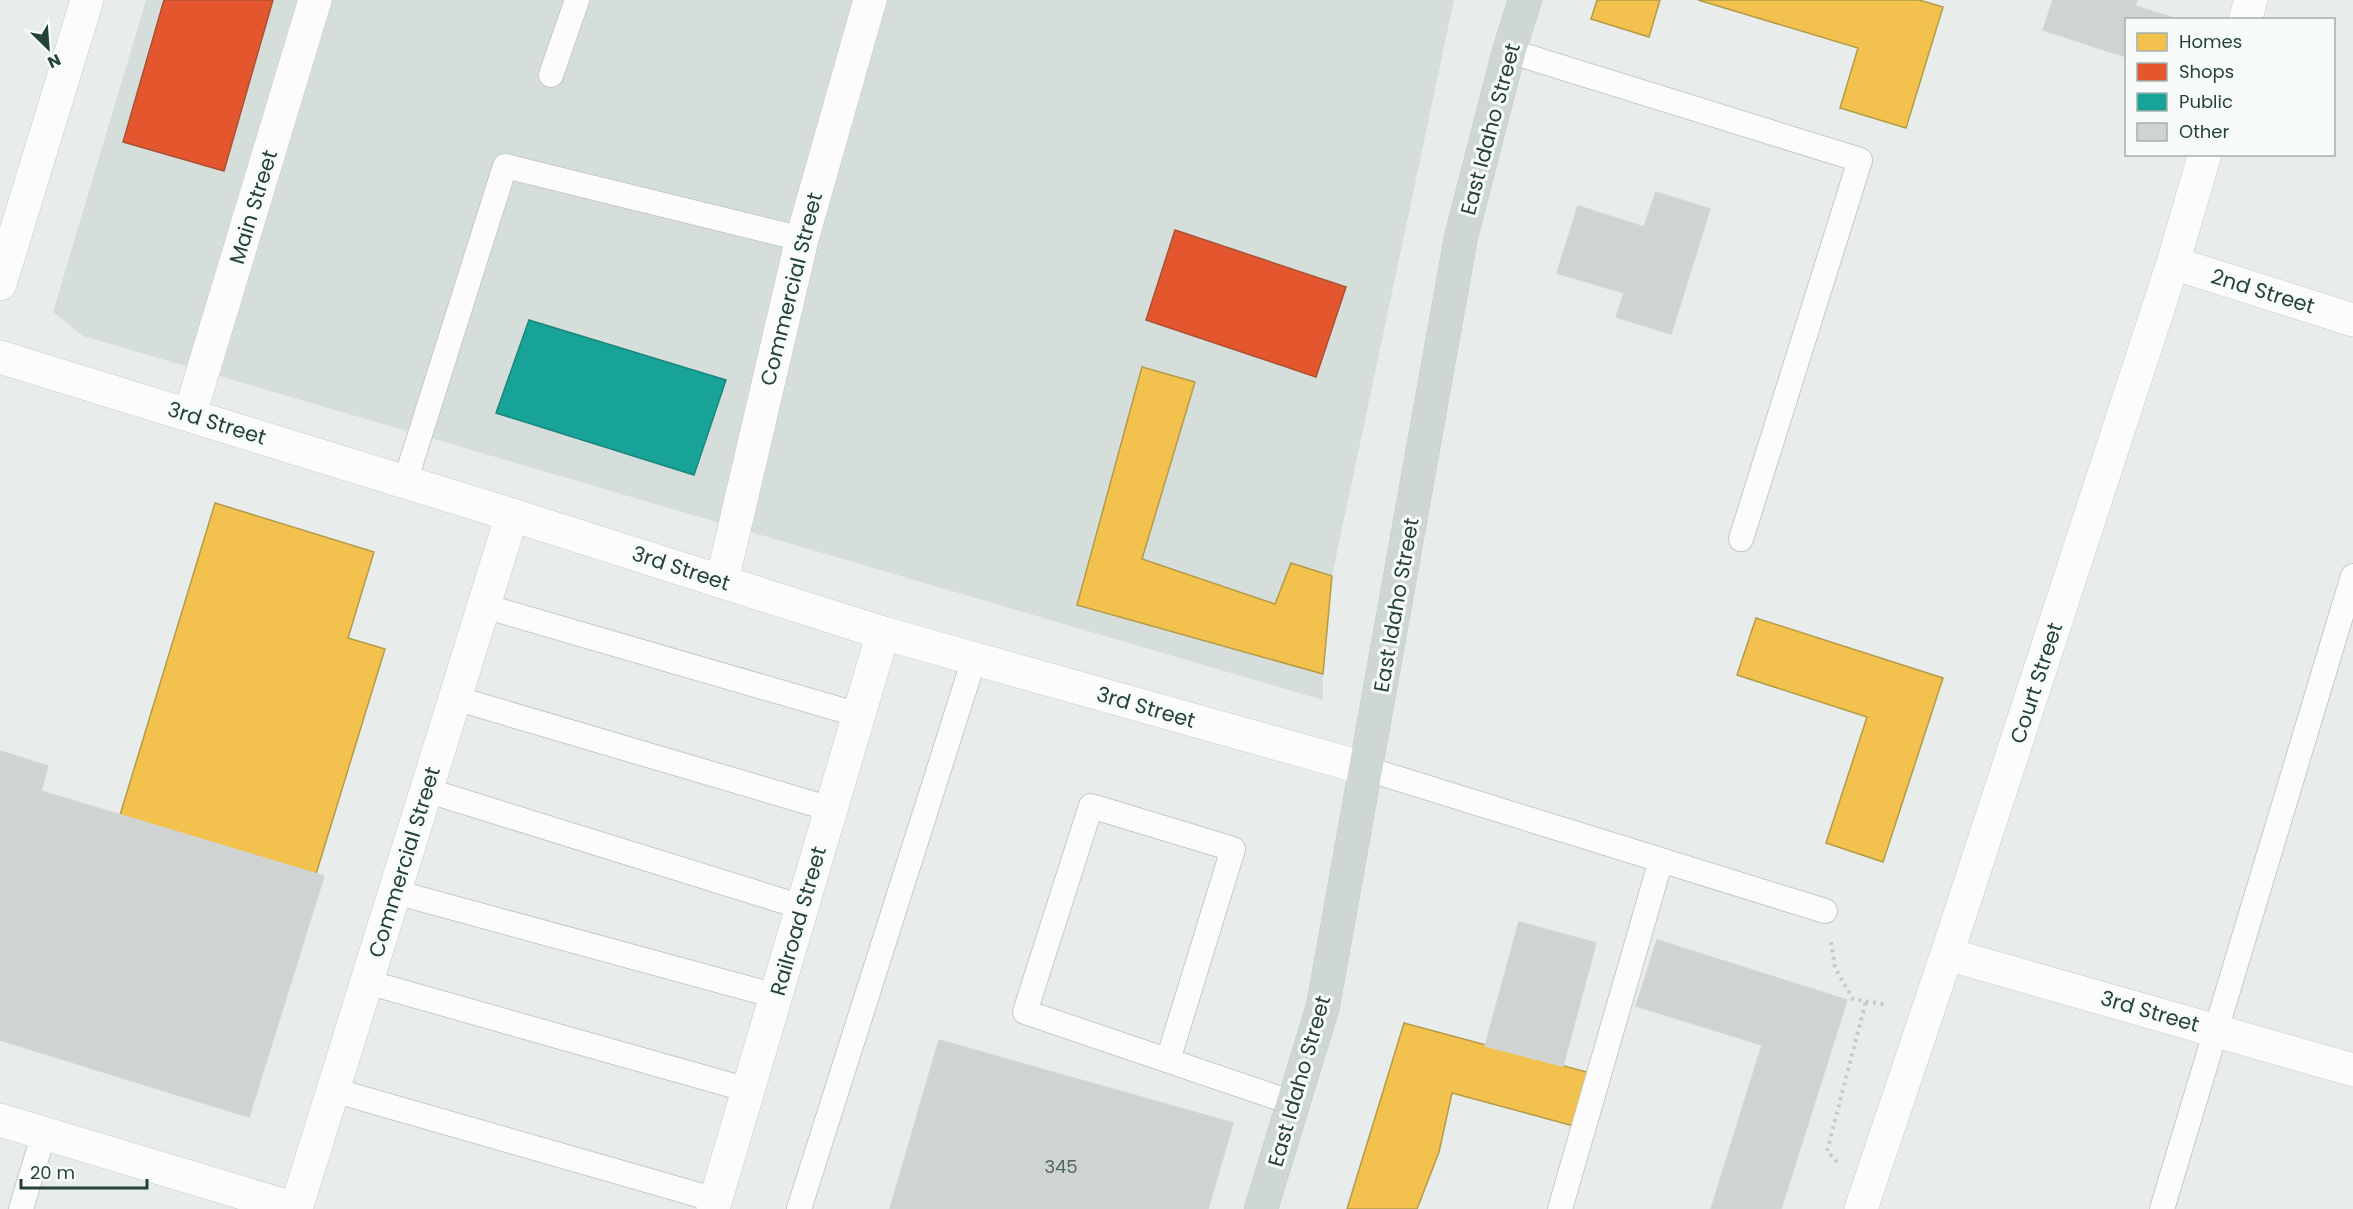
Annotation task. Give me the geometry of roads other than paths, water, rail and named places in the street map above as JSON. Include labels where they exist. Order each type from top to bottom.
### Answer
[{"type":"main road","name":"East Idaho Street","points":[[1261,1209],[1323,1006],[1461,237],[1509,51],[1525,0]]},
{"type":"street","points":[[0,284],[87,0]]},
{"type":"street","name":"Main Street","points":[[190,414],[315,0]]},
{"type":"street","name":"Commercial Street","points":[[722,581],[802,239],[870,0]]},
{"type":"street","points":[[2246,18],[2250,0]]},
{"type":"street","name":"Court Street","points":[[1864,1201],[2173,263],[2204,156]]},
{"type":"street","name":"2nd Street","points":[[2173,263],[2353,320]]},
{"type":"street","name":"3rd Street","points":[[0,357],[190,414],[883,633],[1364,768]]},
{"type":"street","name":"Commercial Street","points":[[296,1209],[512,515]]},
{"type":"street","name":"Railroad Street","points":[[715,1204],[883,633]]},
{"type":"street","name":"3rd Street","points":[[1947,954],[2353,1070]]},
{"type":"street","points":[[0,1120],[296,1209]]},
{"type":"lane","points":[[551,75],[577,0]]},
{"type":"lane","points":[[1509,51],[1860,160],[1741,538]]},
{"type":"lane","points":[[405,482],[505,166],[802,239]]},
{"type":"lane","points":[[2162,1209],[2353,576]]},
{"type":"lane","points":[[484,606],[859,715]]},
{"type":"lane","points":[[799,1209],[974,659]]},
{"type":"lane","points":[[455,698],[831,809]]},
{"type":"lane","points":[[1364,768],[1825,911]]},
{"type":"lane","points":[[426,790],[802,907]]},
{"type":"lane","points":[[1168,1060],[1233,849],[1091,806],[1025,1012],[1293,1103]]},
{"type":"lane","points":[[1560,1209],[1661,860]]},
{"type":"lane","points":[[395,892],[776,996]]},
{"type":"lane","points":[[367,982],[748,1090]]},
{"type":"lane","points":[[333,1090],[715,1204]]},
{"type":"lane","points":[[21,1209],[44,1133]]}]
